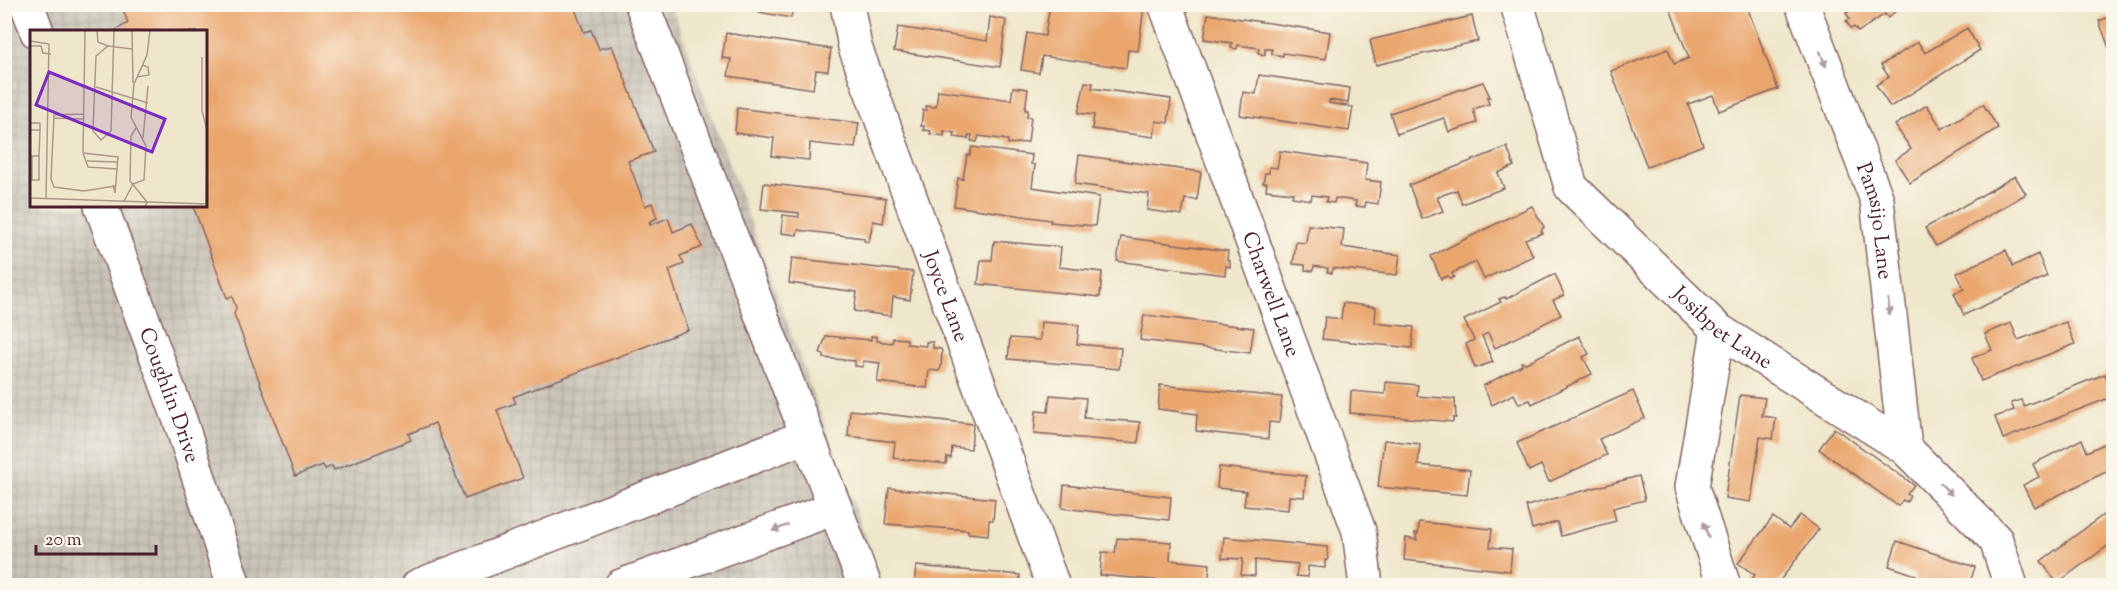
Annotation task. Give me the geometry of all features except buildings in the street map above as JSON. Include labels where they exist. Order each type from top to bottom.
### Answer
[{"type":"street","points":[[27,4],[36,30]]},
{"type":"street","points":[[642,4],[835,508],[855,583]]},
{"type":"street","name":"Joyce Lane","points":[[847,4],[855,47],[1053,585]]},
{"type":"street","name":"Charwell Lane","points":[[1165,4],[1359,531],[1366,585]]},
{"type":"street","name":"Josibpet Lane","points":[[1517,4],[1571,187],[1718,330],[1905,448],[1996,540],[2011,585]]},
{"type":"street","name":"Pamsijo Lane","points":[[1802,4],[1877,200],[1905,448]]},
{"type":"street","name":"Coughlin Drive","points":[[101,207],[181,423],[234,585]]},
{"type":"street","points":[[1718,330],[1692,487],[1724,585]]},
{"type":"street","points":[[418,585],[807,436]]},
{"type":"street","points":[[621,585],[835,508]]},
{"type":"shaded area","points":[[4,5],[671,5],[883,585],[5,585]]}]
